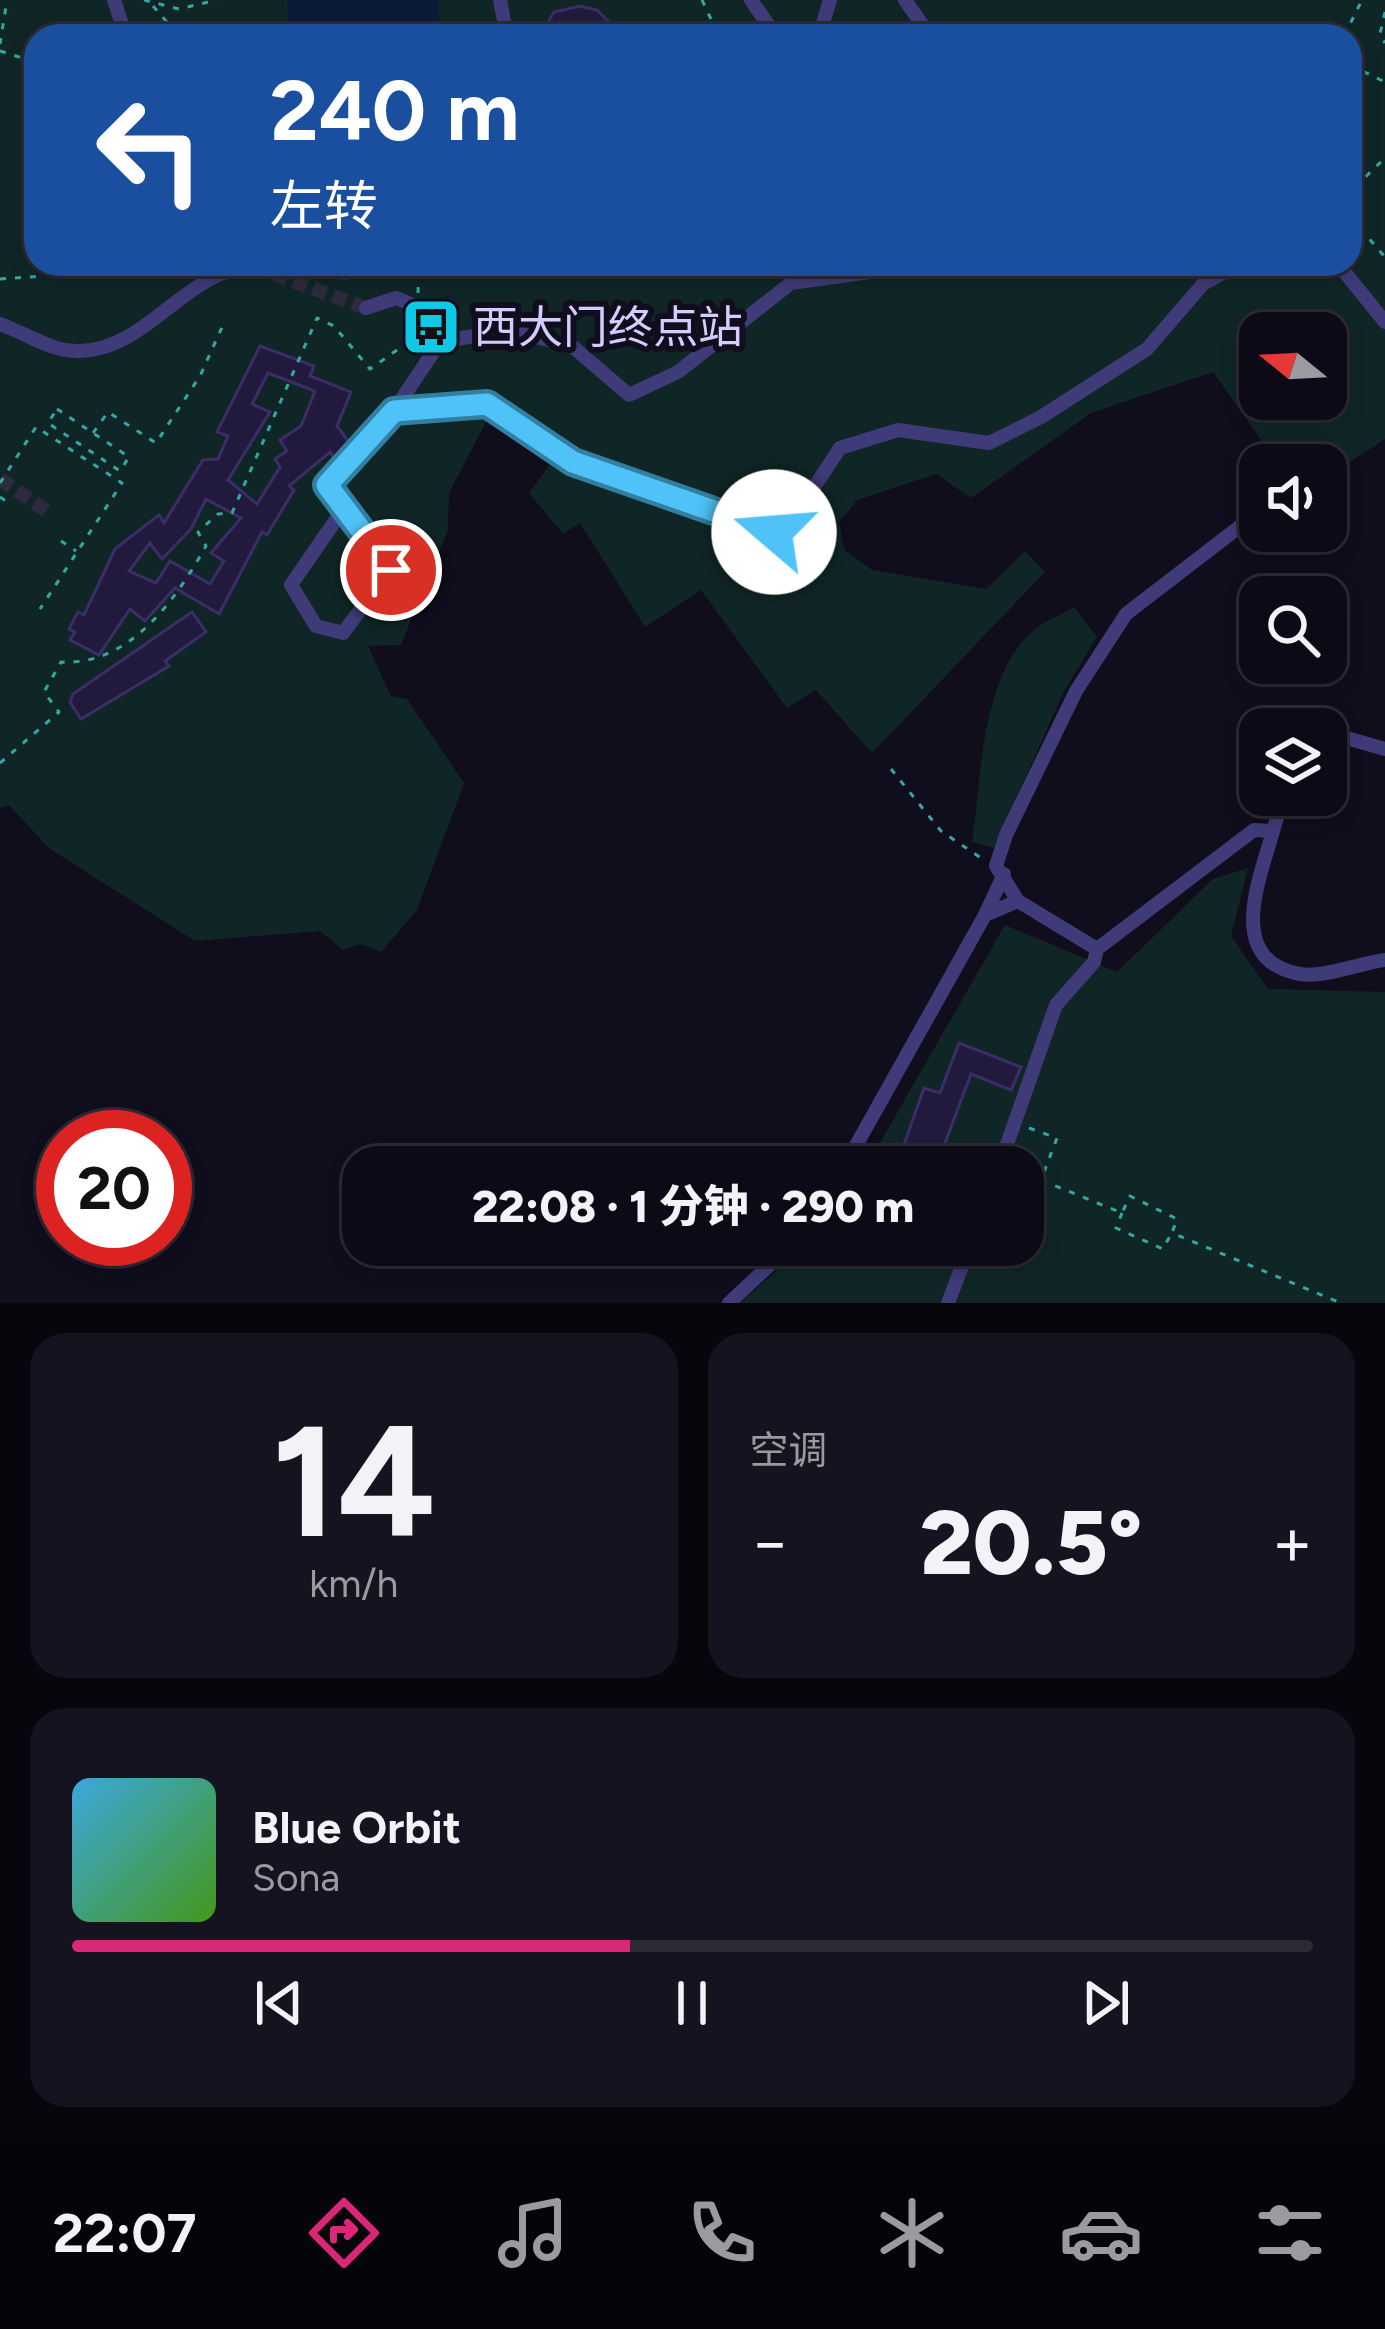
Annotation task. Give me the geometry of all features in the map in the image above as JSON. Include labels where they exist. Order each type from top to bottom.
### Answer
[{"type":"street","points":[[0,324],[62,349],[104,348],[213,276]]},
{"type":"street","points":[[344,508],[291,585],[316,626],[343,633],[391,570],[327,485],[394,411],[440,342],[508,330],[572,346],[629,395],[678,372],[791,284],[844,276]]},
{"type":"street","points":[[394,411],[487,404],[573,462],[774,532],[793,519],[840,448],[898,430],[989,443],[1041,417],[1147,349],[1203,284],[1217,276]]},
{"type":"street","points":[[1348,276],[1385,322]]},
{"type":"street","points":[[366,308],[397,298],[418,307],[440,342]]},
{"type":"street","points":[[856,1146],[985,915],[1076,691],[1126,614],[1239,527]]},
{"type":"street","points":[[1347,740],[1385,749]]},
{"type":"street","points":[[1278,816],[1249,917],[1255,943],[1272,962],[1303,975],[1385,960]]},
{"type":"street","points":[[1006,1146],[1056,1005],[1094,962],[1097,949],[1254,830],[1274,831]]},
{"type":"street","points":[[1000,870],[1018,901],[1097,949]]},
{"type":"street","points":[[985,915],[1018,901]]},
{"type":"street","points":[[729,1303],[769,1266]]},
{"type":"street","points":[[948,1303],[962,1266]]},
{"type":"path","points":[[0,44],[7,0]]},
{"type":"path","points":[[144,0],[168,24]]},
{"type":"path","points":[[151,4],[178,9],[217,0]]},
{"type":"path","points":[[1385,12],[1380,34],[1385,43]]},
{"type":"path","points":[[1362,180],[1385,158]]},
{"type":"path","points":[[1362,231],[1385,257]]},
{"type":"path","points":[[0,279],[44,276]]},
{"type":"path","points":[[418,307],[419,276]]},
{"type":"path","points":[[0,763],[58,712],[44,692],[61,662],[93,664],[155,622],[188,579],[206,546],[198,532],[218,514],[232,513],[317,318],[334,326],[370,369],[431,327]]},
{"type":"path","points":[[93,434],[108,412],[156,443],[200,376],[223,325]]},
{"type":"path","points":[[57,409],[129,457],[120,470],[84,447],[48,423],[57,409]]},
{"type":"path","points":[[0,483],[36,427],[122,483],[40,609]]},
{"type":"path","points":[[79,455],[84,447]]},
{"type":"path","points":[[0,497],[10,504]]},
{"type":"path","points":[[61,541],[78,552]]},
{"type":"path","points":[[890,770],[941,831],[1000,870]]},
{"type":"path","points":[[1015,1123],[1057,1138],[1044,1172]]},
{"type":"path","points":[[1044,1181],[1122,1213]]},
{"type":"path","points":[[1130,1196],[1177,1219],[1172,1233],[1163,1249],[1116,1228],[1130,1196]]},
{"type":"path","points":[[1172,1233],[1341,1303]]},
{"type":"green space","points":[[0,0],[1385,0],[1385,439],[1347,464],[1347,444],[1264,444],[1247,420],[1347,420],[1347,312],[1239,312],[1239,409],[1213,372],[1091,413],[971,498],[936,474],[857,500],[839,523],[845,550],[872,570],[986,589],[1025,551],[1045,572],[872,753],[816,690],[787,708],[701,590],[645,627],[580,523],[563,534],[529,493],[553,460],[489,416],[449,493],[448,530],[401,645],[368,646],[391,696],[407,699],[464,783],[417,910],[381,952],[360,944],[343,950],[320,931],[195,941],[50,849],[9,805],[0,808]]},
{"type":"green space","points":[[1074,607],[1097,637],[1064,691],[994,848],[972,842],[986,730],[1003,675],[1033,631]]},
{"type":"green space","points":[[1248,868],[1231,936],[1268,989],[1385,992],[1385,1303],[740,1303],[781,1266],[1044,1266],[1044,1146],[878,1146],[1005,925],[1117,972],[1213,879]]},
{"type":"water","points":[[287,0],[439,0],[438,24],[289,24]]},
{"type":"building","points":[[580,6],[597,10],[611,24],[547,24],[554,12]]},
{"type":"building","points":[[260,346],[314,366],[310,376],[351,392],[337,426],[351,445],[334,458],[330,452],[289,486],[294,490],[267,535],[262,532],[219,614],[175,588],[145,621],[130,609],[99,655],[70,640],[75,632],[69,629],[78,612],[84,615],[115,549],[159,515],[164,523],[203,460],[218,459],[228,436],[217,432]],"holes":[[[268,373],[315,391],[301,426],[280,440],[287,451],[275,459],[280,467],[257,504],[228,480],[270,412],[252,404]],[[206,499],[241,518],[211,553],[224,561],[210,584],[170,561],[156,583],[129,571],[150,543],[162,559],[191,529]]]},
{"type":"building","points":[[192,612],[206,632],[165,661],[169,666],[81,719],[70,702],[73,694]]},
{"type":"building","points":[[959,1043],[1021,1067],[1011,1090],[971,1074],[944,1146],[903,1146],[924,1088],[940,1093]]},
{"type":"tunnel","points":[[279,276],[366,308]]},
{"type":"tunnel","points":[[0,479],[51,514]]},
{"type":"place","name":"西大门终点站","points":[[431,327]]},
{"type":"route","points":[[391,570],[327,485],[379,434],[394,411],[487,404],[573,462],[774,532]]}]
